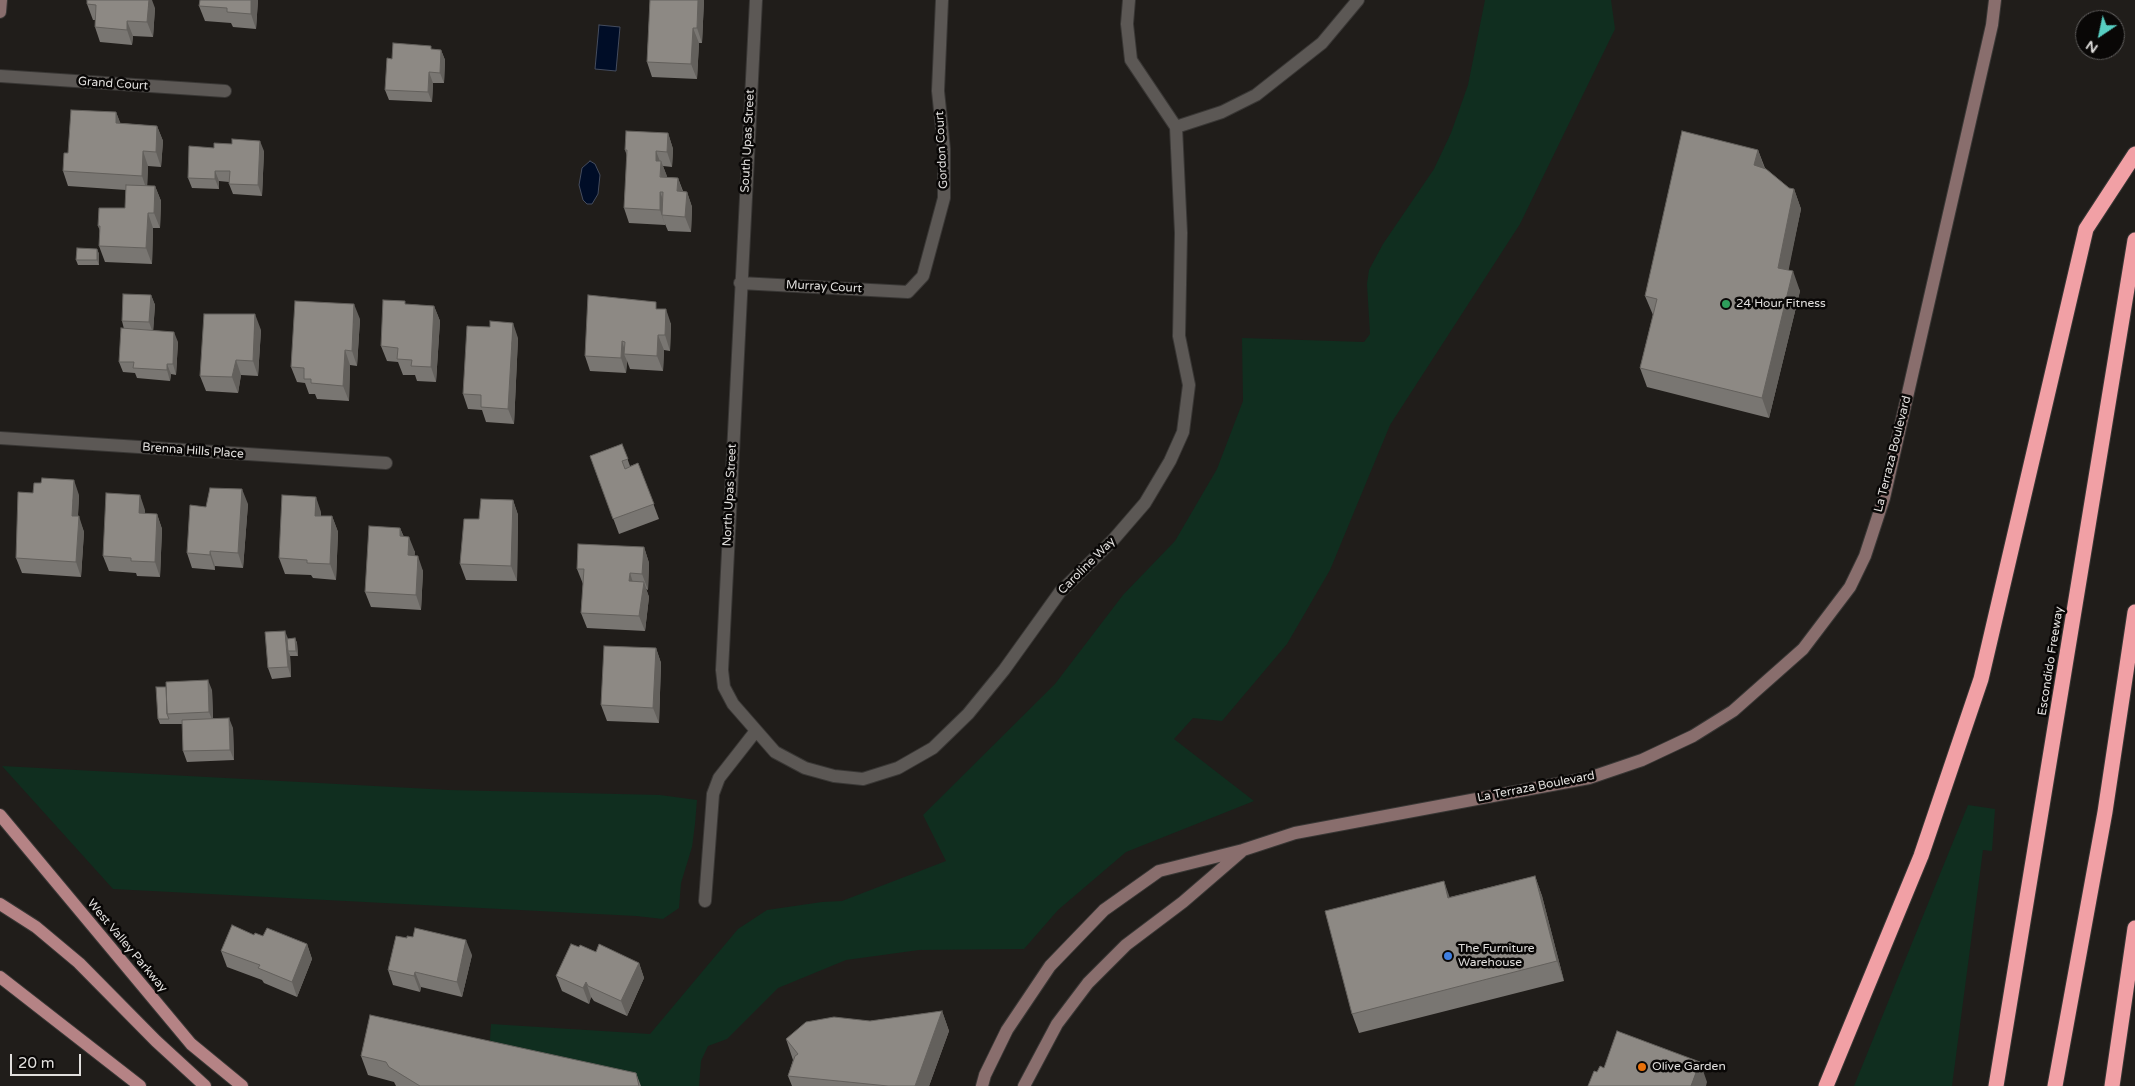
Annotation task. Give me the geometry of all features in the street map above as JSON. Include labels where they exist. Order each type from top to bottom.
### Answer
[{"type":"highway","points":[[1826,1086],[1921,856],[1981,679],[2086,229],[2135,154]]},
{"type":"highway","name":"Escondido Freeway","points":[[1996,1086],[2135,240]]},
{"type":"highway","points":[[2055,1086],[2105,812],[2135,612]]},
{"type":"highway","points":[[2112,1086],[2135,928]]},
{"type":"main road","name":"West Valley Parkway","points":[[0,815],[192,1044],[242,1086]]},
{"type":"main road","points":[[0,904],[36,926],[79,963],[156,1041],[205,1086]]},
{"type":"main road","points":[[0,977],[140,1086]]},
{"type":"street","points":[[0,12],[1,0]]},
{"type":"street","name":"South Upas Street","points":[[740,283],[756,0]]},
{"type":"street","name":"Gordon Court","points":[[908,292],[923,276],[944,198],[944,149],[938,91],[942,0]]},
{"type":"street","points":[[1129,0],[1127,24],[1131,60],[1176,127],[1222,112],[1256,94],[1322,43],[1358,0]]},
{"type":"street","name":"La Terraza Boulevard","points":[[982,1086],[984,1075],[1006,1030],[1034,986],[1050,966],[1104,910],[1159,871],[1243,850],[1295,833],[1589,778],[1642,760],[1693,736],[1734,712],[1803,649],[1850,587],[1865,556],[1884,498],[1995,0]]},
{"type":"street","name":"Grand Court","points":[[0,76],[225,91]]},
{"type":"street","name":"Caroline Way","points":[[734,704],[755,732],[775,752],[805,768],[834,776],[862,779],[898,768],[934,748],[968,714],[998,677],[1060,592],[1113,540],[1144,503],[1170,461],[1183,432],[1189,385],[1179,336],[1181,233],[1176,127]]},
{"type":"street","name":"Murray Court","points":[[740,283],[908,292]]},
{"type":"street","name":"North Upas Street","points":[[734,704],[724,687],[722,670],[740,283]]},
{"type":"street","name":"Brenna Hills Place","points":[[0,438],[386,463]]},
{"type":"street","points":[[705,901],[713,794],[719,778],[755,732]]},
{"type":"street","name":"La Terraza Boulevard","points":[[1024,1086],[1057,1024],[1088,983],[1126,945],[1183,902],[1243,850]]},
{"type":"green space","points":[[1485,0],[1611,0],[1615,29],[1520,224],[1390,425],[1330,570],[1287,644],[1222,721],[1193,718],[1174,739],[1254,801],[1126,852],[1058,910],[1024,949],[919,950],[846,960],[778,988],[727,1039],[708,1046],[701,1061],[699,1086],[640,1086],[489,1055],[491,1024],[650,1034],[738,929],[767,910],[842,901],[946,861],[923,815],[1055,684],[1123,595],[1175,541],[1217,469],[1243,401],[1242,338],[1364,342],[1370,334],[1367,284],[1369,270],[1383,244],[1434,169],[1451,133],[1468,85]]},
{"type":"green space","points":[[2,766],[449,790],[660,795],[697,800],[692,847],[681,883],[679,908],[663,919],[636,916],[113,889]]},
{"type":"green space","points":[[1968,805],[1995,809],[1992,851],[1983,850],[1952,1086],[1854,1086]]},
{"type":"water","points":[[599,25],[620,27],[616,71],[595,69]]},
{"type":"water","points":[[590,161],[595,164],[600,175],[598,194],[592,204],[587,204],[583,200],[579,185],[582,168]]},
{"type":"building","points":[[87,0],[149,0],[147,22],[127,21],[127,30],[95,27],[96,5],[87,4]]},
{"type":"building","points":[[200,0],[251,0],[251,14],[227,12],[227,8],[199,6]]},
{"type":"building","points":[[650,0],[698,0],[697,28],[693,28],[691,64],[647,62]]},
{"type":"building","points":[[393,43],[431,46],[431,49],[441,50],[440,73],[429,72],[428,92],[385,90],[387,58],[392,59]]},
{"type":"building","points":[[71,110],[116,112],[116,123],[157,126],[156,152],[143,151],[142,176],[63,171],[64,153],[68,153]]},
{"type":"building","points":[[626,131],[668,133],[667,152],[656,151],[656,161],[661,161],[660,177],[678,178],[677,191],[687,192],[685,217],[662,215],[663,192],[660,192],[660,210],[624,208]]},
{"type":"building","points":[[1682,131],[1758,150],[1754,165],[1766,169],[1789,188],[1794,189],[1778,268],[1793,271],[1762,398],[1640,368],[1657,299],[1645,296]]},
{"type":"building","points":[[232,139],[260,141],[258,185],[229,184],[230,171],[215,171],[215,179],[188,178],[189,146],[214,148],[214,143],[232,144]]},
{"type":"building","points":[[126,185],[155,186],[154,213],[148,213],[146,248],[99,246],[99,208],[125,208]]},
{"type":"building","points":[[77,248],[97,249],[97,260],[76,260]]},
{"type":"building","points":[[123,294],[151,295],[149,322],[122,321]]},
{"type":"building","points":[[588,295],[656,302],[656,309],[666,309],[665,335],[658,335],[657,356],[624,354],[625,342],[622,341],[621,358],[585,356]]},
{"type":"building","points":[[383,300],[405,301],[405,304],[434,306],[431,367],[411,366],[412,360],[397,359],[398,348],[381,346]]},
{"type":"building","points":[[295,301],[354,304],[352,351],[345,350],[343,386],[311,383],[311,379],[304,379],[304,368],[291,367]]},
{"type":"building","points":[[204,314],[255,314],[253,361],[236,360],[232,377],[200,376]]},
{"type":"building","points":[[490,321],[513,323],[508,409],[481,407],[481,395],[463,394],[467,326],[490,327]]},
{"type":"building","points":[[121,328],[174,332],[173,364],[167,364],[167,370],[133,368],[134,362],[119,362]]},
{"type":"building","points":[[622,444],[628,459],[622,461],[625,469],[638,463],[654,504],[613,519],[590,456]]},
{"type":"building","points":[[42,478],[74,480],[72,516],[79,516],[76,562],[16,558],[18,492],[33,493],[34,483],[41,483]]},
{"type":"building","points":[[210,488],[242,489],[238,553],[210,551],[210,555],[187,553],[190,505],[206,507]]},
{"type":"building","points":[[106,493],[140,495],[139,513],[157,514],[155,562],[131,561],[131,558],[103,556]]},
{"type":"building","points":[[282,495],[316,497],[315,516],[332,516],[330,564],[307,563],[307,560],[279,558]]},
{"type":"building","points":[[481,499],[513,500],[511,566],[460,564],[464,519],[479,519]]},
{"type":"building","points":[[369,526],[400,528],[400,536],[409,537],[408,555],[418,556],[416,595],[365,592]]},
{"type":"building","points":[[578,544],[644,547],[642,574],[630,573],[629,581],[644,582],[639,616],[581,613],[584,569],[577,569]]},
{"type":"building","points":[[285,631],[288,667],[268,668],[265,632]]},
{"type":"building","points":[[295,638],[296,651],[288,651],[287,639]]},
{"type":"building","points":[[604,646],[656,648],[653,708],[601,705]]},
{"type":"building","points":[[208,680],[209,712],[167,714],[166,682]]},
{"type":"building","points":[[156,687],[166,687],[167,714],[169,719],[158,719]]},
{"type":"building","points":[[229,718],[230,750],[183,751],[182,720]]},
{"type":"building","name":"The Furniture Warehouse","points":[[1535,876],[1557,961],[1352,1014],[1325,911],[1444,881],[1448,898]]},
{"type":"building","points":[[232,925],[254,935],[255,933],[263,936],[267,928],[307,944],[292,982],[258,968],[260,965],[221,951]]},
{"type":"building","points":[[415,928],[466,940],[457,982],[415,972],[414,976],[388,970],[396,936],[413,937]]},
{"type":"building","points":[[571,944],[579,947],[580,945],[596,952],[599,944],[639,963],[621,1001],[588,986],[586,982],[583,988],[556,976]]},
{"type":"building","points":[[942,1011],[915,1086],[888,1086],[788,1076],[795,1056],[798,1054],[786,1039],[806,1022],[834,1017],[870,1021]]},
{"type":"building","points":[[370,1015],[636,1073],[639,1086],[420,1086],[389,1067],[386,1062],[361,1056]]},
{"type":"building","points":[[1617,1031],[1700,1062],[1691,1086],[1588,1086],[1594,1071],[1597,1072],[1600,1066],[1604,1068]]},
{"type":"place","name":"24 Hour Fitness","points":[[1726,304]]},
{"type":"place","name":"The Furniture Warehouse","points":[[1448,956]]},
{"type":"place","name":"Olive Garden","points":[[1642,1067]]}]
